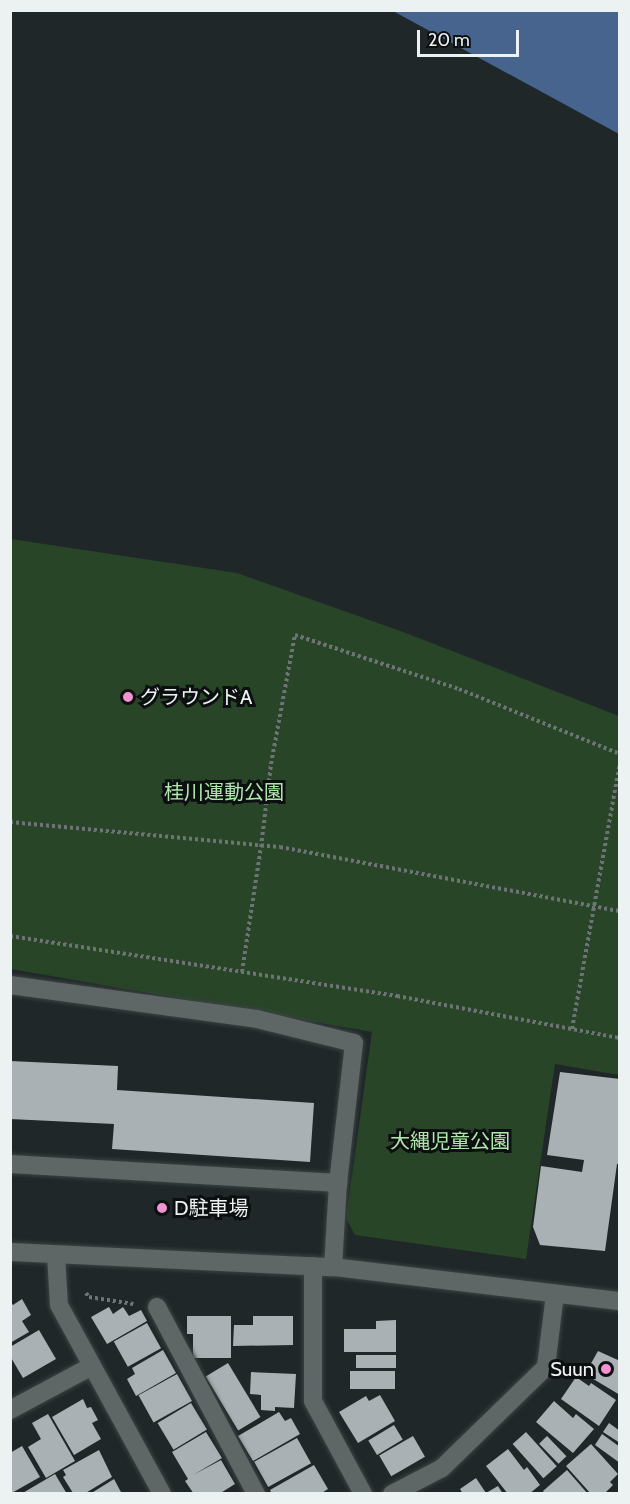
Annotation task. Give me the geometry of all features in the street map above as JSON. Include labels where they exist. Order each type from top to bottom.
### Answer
[{"type":"street","points":[[10,985],[257,1019],[354,1043],[338,1183],[333,1267]]},
{"type":"street","points":[[10,1164],[338,1183]]},
{"type":"street","points":[[10,1252],[333,1267],[620,1301]]},
{"type":"street","points":[[56,1255],[59,1305],[162,1494]]},
{"type":"street","points":[[314,1266],[313,1401],[363,1494]]},
{"type":"street","points":[[392,1494],[442,1468],[546,1367],[555,1294]]},
{"type":"street","points":[[156,1307],[256,1494]]},
{"type":"street","points":[[10,1410],[92,1366]]},
{"type":"path","points":[[242,972],[271,764],[295,635],[459,689],[620,754]]},
{"type":"path","points":[[572,1029],[592,906],[620,764]]},
{"type":"path","points":[[10,822],[280,848],[620,911]]},
{"type":"path","points":[[10,934],[21,938],[397,996],[620,1038]]},
{"type":"path","points":[[83,1289],[89,1297],[156,1307]]},
{"type":"green space","name":"桂川運動公園","points":[[11,539],[237,573],[406,633],[619,716],[619,1075],[555,1064],[526,1259],[355,1235],[346,1218],[372,1032],[11,969]]},
{"type":"water","points":[[393,11],[619,11],[619,134]]},
{"type":"building","points":[[10,1061],[118,1066],[117,1090],[314,1103],[310,1162],[112,1149],[114,1124],[10,1119]]},
{"type":"building","points":[[560,1072],[620,1079],[620,1164],[617,1164],[605,1251],[540,1245],[533,1227],[541,1166],[582,1172],[584,1160],[547,1155]]},
{"type":"building","points":[[22,1299],[31,1315],[22,1321],[29,1332],[10,1343],[10,1301],[13,1305]]},
{"type":"building","points":[[109,1307],[113,1314],[123,1307],[129,1316],[141,1310],[147,1321],[107,1344],[91,1317]]},
{"type":"building","points":[[187,1316],[231,1316],[231,1358],[193,1358],[193,1334],[187,1334]]},
{"type":"building","points":[[253,1316],[293,1316],[293,1345],[233,1346],[234,1325],[253,1325]]},
{"type":"building","points":[[396,1320],[396,1352],[344,1352],[344,1329],[376,1329],[376,1321]]},
{"type":"building","points":[[147,1323],[161,1348],[128,1367],[114,1341]]},
{"type":"building","points":[[39,1330],[56,1359],[23,1378],[10,1356],[10,1347]]},
{"type":"building","points":[[163,1350],[176,1373],[136,1396],[127,1379],[135,1374],[132,1368]]},
{"type":"building","points":[[598,1351],[620,1361],[620,1395],[585,1374]]},
{"type":"building","points":[[356,1355],[396,1355],[396,1368],[356,1368]]},
{"type":"building","points":[[228,1363],[260,1417],[238,1430],[206,1376]]},
{"type":"building","points":[[350,1371],[395,1371],[395,1389],[350,1389]]},
{"type":"building","points":[[251,1372],[296,1374],[294,1408],[275,1407],[275,1411],[261,1410],[261,1395],[250,1394]]},
{"type":"building","points":[[177,1374],[192,1401],[154,1422],[139,1395]]},
{"type":"building","points":[[576,1377],[589,1386],[591,1383],[616,1400],[599,1426],[561,1399]]},
{"type":"building","points":[[380,1395],[395,1421],[358,1443],[339,1412],[366,1396],[369,1401]]},
{"type":"building","points":[[83,1399],[87,1408],[91,1407],[98,1420],[92,1423],[101,1439],[74,1455],[52,1417]]},
{"type":"building","points":[[554,1401],[573,1418],[576,1414],[594,1429],[573,1453],[536,1422]]},
{"type":"building","points":[[191,1403],[207,1430],[174,1450],[158,1423]]},
{"type":"building","points":[[279,1412],[285,1421],[291,1418],[300,1434],[253,1461],[238,1436]]},
{"type":"building","points":[[48,1414],[75,1461],[46,1478],[28,1447],[41,1439],[32,1423]]},
{"type":"building","points":[[609,1423],[620,1431],[620,1443],[603,1432]]},
{"type":"building","points":[[394,1425],[403,1440],[377,1455],[368,1440]]},
{"type":"building","points":[[206,1432],[222,1458],[193,1475],[221,1460],[235,1484],[219,1494],[194,1494],[185,1481],[188,1479],[172,1452]]},
{"type":"building","points":[[526,1432],[557,1466],[543,1478],[513,1444]]},
{"type":"building","points":[[602,1434],[620,1447],[620,1463],[595,1445]]},
{"type":"building","points":[[413,1436],[425,1457],[391,1476],[379,1456]]},
{"type":"building","points":[[547,1436],[566,1456],[559,1464],[539,1444]]},
{"type":"building","points":[[297,1438],[311,1463],[268,1487],[254,1462]]},
{"type":"building","points":[[591,1444],[618,1474],[610,1482],[613,1485],[604,1494],[591,1494],[566,1466]]},
{"type":"building","points":[[22,1446],[40,1477],[10,1494],[10,1453]]},
{"type":"building","points":[[508,1449],[524,1470],[527,1467],[540,1485],[529,1494],[508,1494],[486,1466]]},
{"type":"building","points":[[99,1450],[112,1477],[84,1494],[73,1493],[63,1477],[66,1475],[63,1470]]},
{"type":"building","points":[[314,1465],[328,1489],[320,1494],[272,1494],[270,1490]]},
{"type":"building","points":[[567,1470],[588,1494],[545,1494],[543,1491]]},
{"type":"building","points":[[55,1474],[67,1494],[21,1494]]},
{"type":"building","points":[[476,1478],[486,1493],[498,1486],[503,1494],[463,1494],[460,1489]]},
{"type":"building","points":[[114,1479],[122,1494],[90,1494]]},
{"type":"place","name":"グラウンドA","points":[[128,697]]},
{"type":"place","name":"D駐車場","points":[[162,1208]]},
{"type":"place","name":"Suun","points":[[606,1369]]},
{"type":"park label","name":"大縄児童公園","points":[[450,1141]]}]
